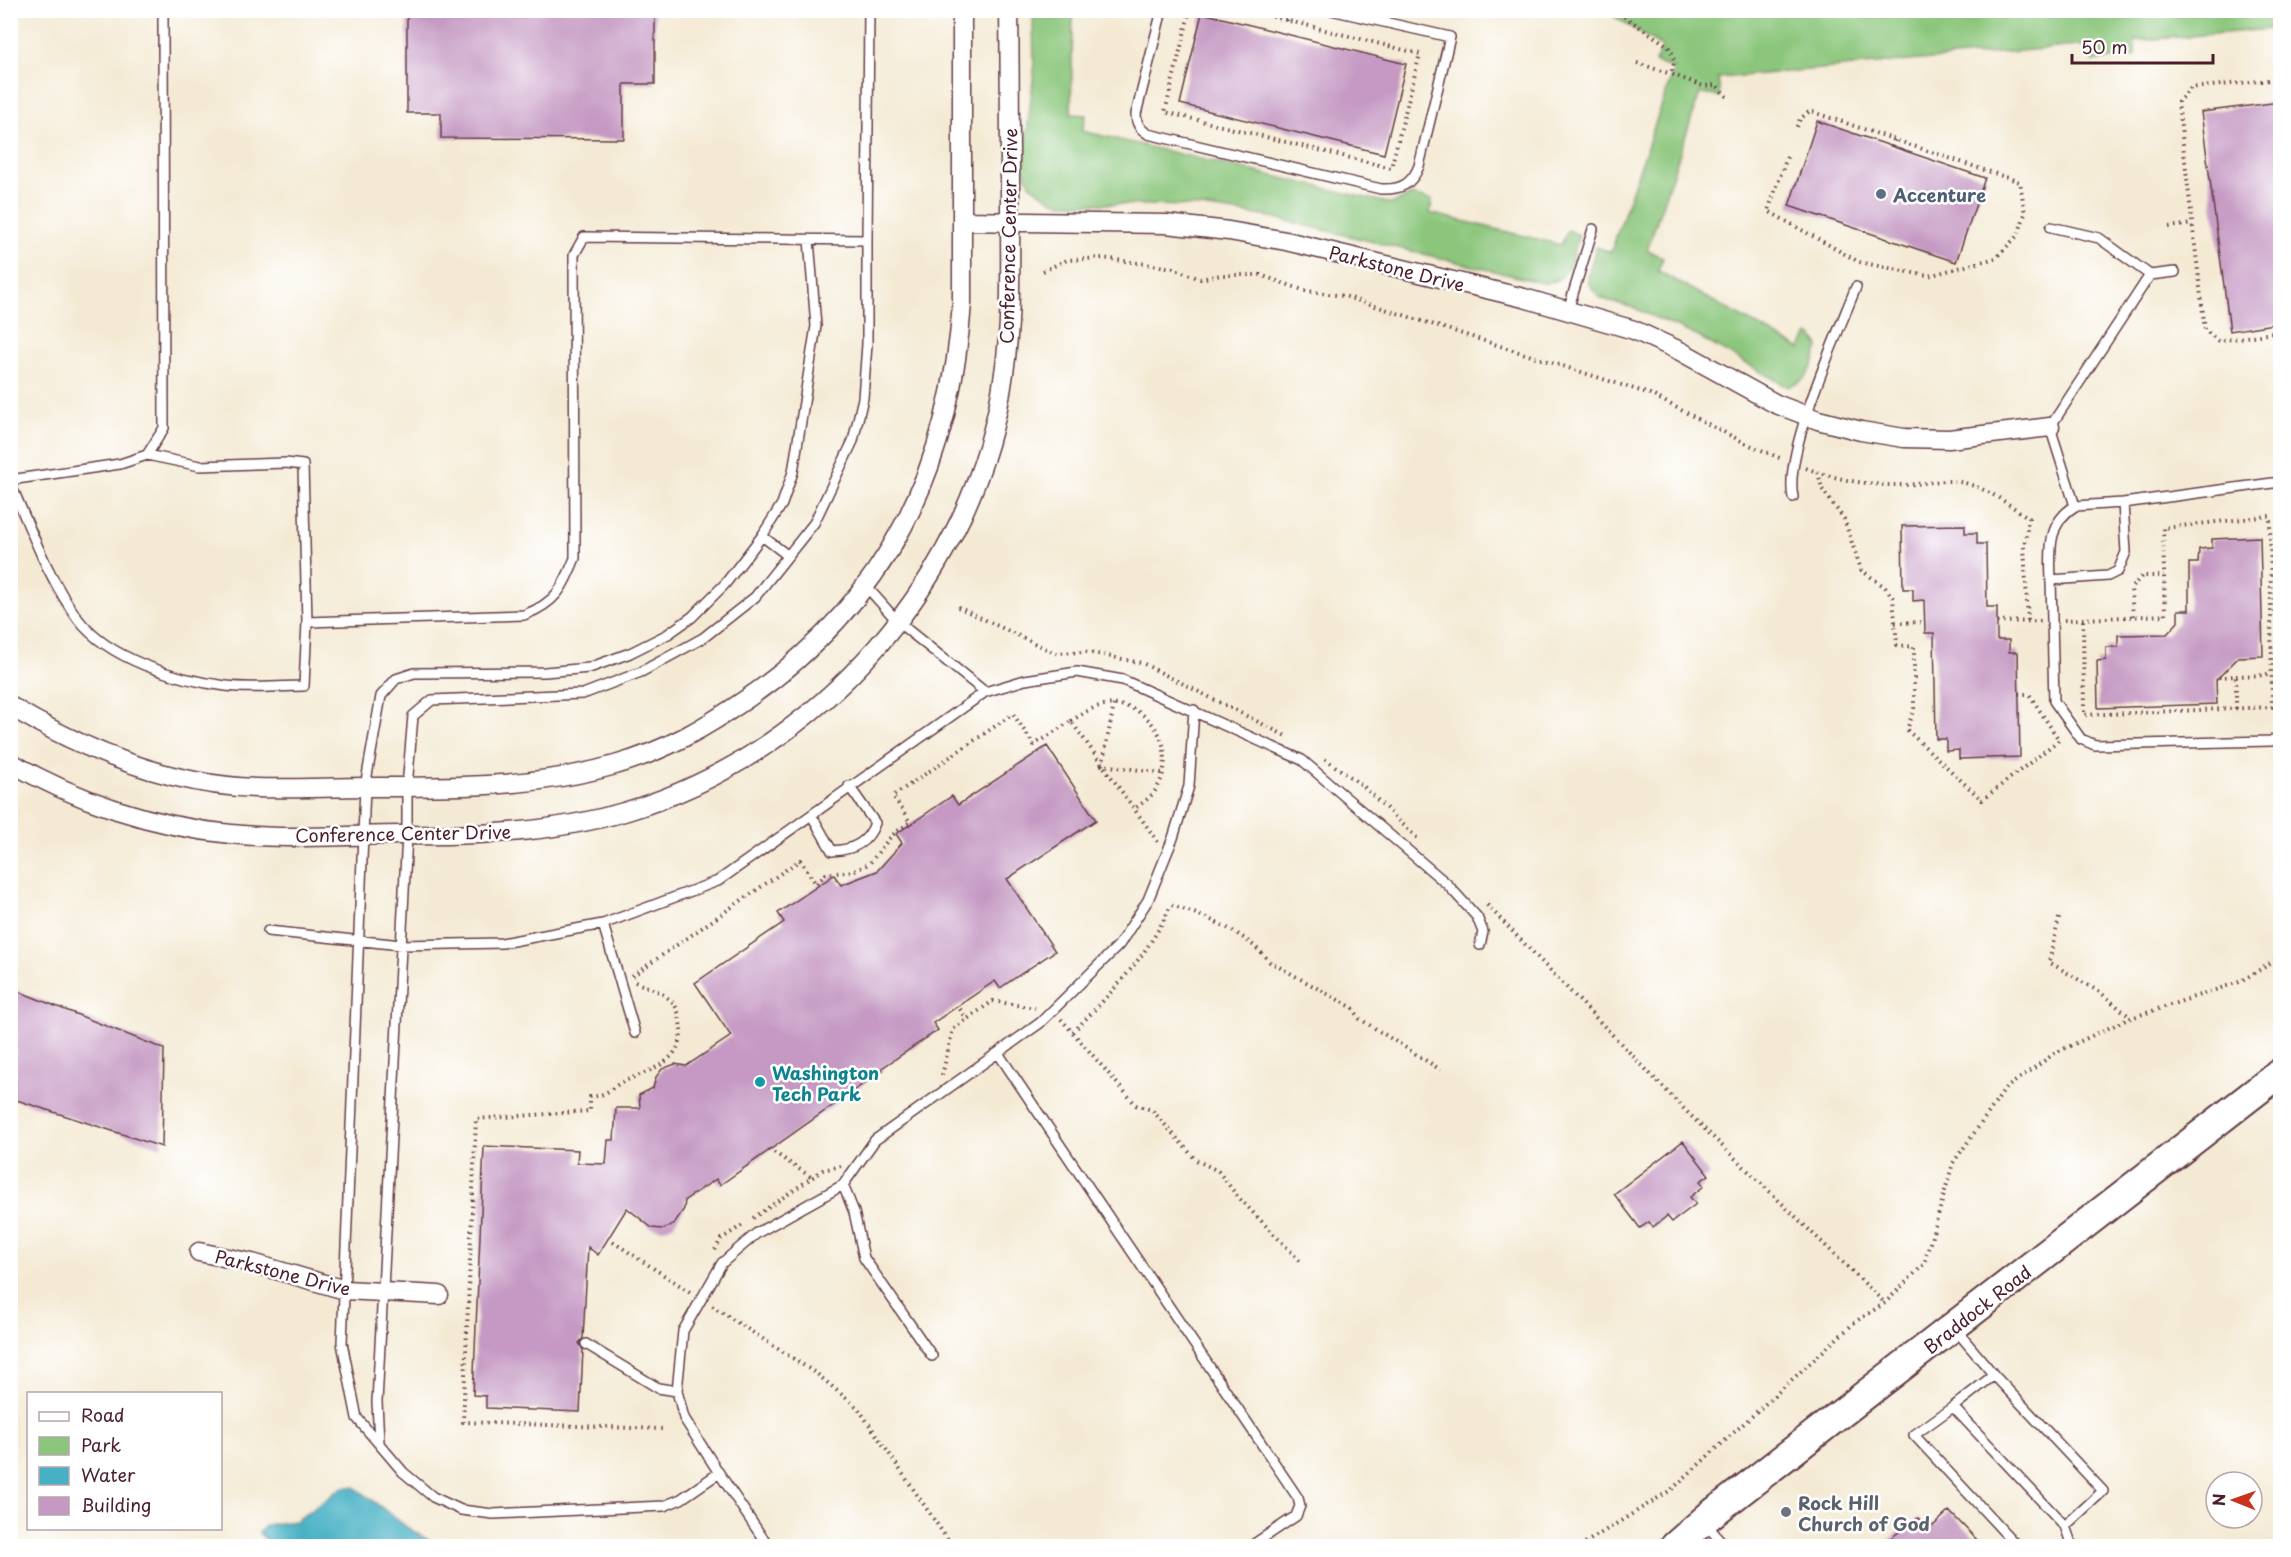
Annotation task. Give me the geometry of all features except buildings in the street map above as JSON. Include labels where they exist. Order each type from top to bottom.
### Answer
[{"type":"main road","name":"Braddock Road","points":[[1675,1546],[1703,1521],[2280,1073]]},
{"type":"street","points":[[10,706],[73,742],[116,760],[209,783],[254,788],[479,786],[562,778],[616,765],[657,751],[694,734],[792,667],[866,586],[899,535],[928,474],[952,394],[959,350],[963,221],[962,10]]},
{"type":"street","name":"Conference Center Drive","points":[[10,762],[97,802],[185,828],[235,835],[494,834],[544,828],[624,812],[665,798],[706,779],[798,724],[847,679],[898,622],[926,583],[951,537],[976,479],[993,426],[1004,375],[1010,316],[1009,10]]},
{"type":"street","name":"Parkstone Drive","points":[[963,221],[1166,224],[1229,231],[1286,241],[1568,310],[1634,330],[1680,351],[1776,404],[1807,416],[1861,431],[1904,438],[1949,439],[2050,427]]},
{"type":"street","name":"Parkstone Drive","points":[[199,1252],[252,1263],[345,1290],[439,1295]]},
{"type":"lane","points":[[147,455],[164,428],[163,10]]},
{"type":"lane","points":[[379,1442],[377,1402],[407,835],[407,788],[413,716],[432,700],[583,694],[605,687],[673,656],[703,638],[755,597],[814,523],[853,441],[863,398],[869,10]]},
{"type":"lane","points":[[1162,10],[1136,114],[1136,122],[1142,130],[1148,134],[1382,189],[1399,188],[1408,184],[1419,166],[1450,37],[1331,10]]},
{"type":"lane","points":[[2051,227],[2099,238],[2150,275],[2175,272]]},
{"type":"lane","points":[[1568,310],[1593,229]]},
{"type":"lane","points":[[307,622],[525,615],[547,606],[567,580],[575,558],[574,255],[584,237],[867,240]]},
{"type":"lane","points":[[719,1473],[681,1499],[664,1506],[493,1514],[460,1510],[432,1497],[403,1472],[357,1418],[342,1343],[364,787],[381,696],[396,679],[414,673],[545,672],[589,668],[630,653],[668,634],[692,616],[725,584],[762,536],[782,504],[794,472],[816,326],[809,240]]},
{"type":"lane","points":[[2075,506],[2050,427],[2150,275]]},
{"type":"lane","points":[[1793,497],[1791,485],[1793,463],[1807,416],[1856,287]]},
{"type":"lane","points":[[10,480],[120,464],[147,455],[200,466],[286,462],[303,465],[307,622],[304,686],[227,686],[179,678],[99,642],[79,620],[59,590],[10,489]]},
{"type":"lane","points":[[2280,482],[2123,503],[2075,506],[2061,518],[2052,534],[2051,580],[2054,701],[2081,739],[2088,743],[2271,741],[2280,736]]},
{"type":"lane","points":[[2051,580],[2108,576],[2118,571],[2126,552],[2123,503]]},
{"type":"lane","points":[[762,536],[787,555]]},
{"type":"lane","points":[[866,586],[898,622],[985,692]]},
{"type":"lane","points":[[268,931],[401,945],[502,944],[603,924],[718,881],[812,816],[849,786],[985,692],[1025,680],[1077,672],[1123,680],[1302,760],[1447,884],[1477,916],[1483,932],[1480,945]]},
{"type":"lane","points":[[768,1546],[684,1418],[677,1391],[683,1331],[722,1263],[757,1233],[843,1185],[875,1140],[998,1053],[1054,1010],[1119,945],[1148,900],[1173,838],[1189,786],[1194,710]]},
{"type":"lane","points":[[812,816],[832,851],[863,843],[875,823],[849,786]]},
{"type":"lane","points":[[603,924],[635,1033]]},
{"type":"lane","points":[[998,1053],[1298,1498],[1299,1512],[1296,1516],[1251,1546]]},
{"type":"lane","points":[[843,1185],[854,1212],[864,1258],[932,1356]]},
{"type":"lane","points":[[1953,1328],[1994,1376],[2103,1491],[2065,1526]]},
{"type":"lane","points":[[585,1344],[658,1388],[677,1391]]},
{"type":"lane","points":[[1994,1376],[1914,1435],[2018,1546]]},
{"type":"lane","points":[[1953,1407],[2065,1526],[2072,1546]]},
{"type":"lane","points":[[1703,1521],[1725,1546]]},
{"type":"path","points":[[1190,10],[1165,112],[1391,168],[1420,54],[1246,10]]},
{"type":"path","points":[[1287,21],[1289,10]]},
{"type":"path","points":[[1614,10],[1667,45],[1673,52],[1674,63],[1671,74]]},
{"type":"path","points":[[1637,63],[1703,86],[1716,85],[1729,99]]},
{"type":"path","points":[[2280,79],[2191,88],[2178,102],[2205,330],[2218,341],[2280,332]]},
{"type":"path","points":[[1786,157],[1768,211],[1859,262],[1928,276],[1996,258],[2018,235],[2025,214],[2020,182],[1810,111],[1800,118],[1796,128]]},
{"type":"path","points":[[1893,147],[1895,140]]},
{"type":"path","points":[[2169,227],[2192,224]]},
{"type":"path","points":[[1043,271],[1067,260],[1103,258],[1173,267],[1200,279],[1221,275],[1260,275],[1306,291],[1344,296],[1650,394],[1745,443],[1830,478],[1888,485],[1942,480],[1980,488],[2002,498],[2029,518],[2024,546],[2028,621]]},
{"type":"path","points":[[1818,472],[1822,489],[1844,519],[1861,570],[1885,587],[1893,598],[1897,645],[1914,647],[1914,708],[1907,730],[1982,800],[2059,740],[2030,694],[2019,694]]},
{"type":"path","points":[[1997,622],[2165,615],[2163,528],[2270,516],[2272,707],[2084,715],[2083,619]]},
{"type":"path","points":[[2133,616],[2132,588],[2142,576],[2164,576]]},
{"type":"path","points":[[1895,623],[1925,622]]},
{"type":"path","points":[[2219,677],[2271,675]]},
{"type":"path","points":[[2236,676],[2236,708]]},
{"type":"path","points":[[1102,765],[1114,705]]},
{"type":"path","points":[[663,1429],[463,1422],[476,1119],[590,1111],[590,1097],[604,1096],[623,1081],[654,1071],[670,1059],[676,1052],[681,1028],[679,1015],[669,999],[654,988],[635,982],[631,976],[800,860],[816,884],[826,874],[854,871],[869,864],[891,836],[910,822],[893,796],[1013,714],[1034,745],[1089,710],[1114,705],[1138,710],[1153,723],[1165,752],[1163,773],[1155,792],[1134,810]]},
{"type":"path","points":[[1071,721],[1160,846]]},
{"type":"path","points":[[1102,765],[1163,773]]},
{"type":"path","points":[[1073,1032],[1132,969],[1163,923],[1171,905],[1206,916],[1234,931],[1260,950],[1270,962],[1353,1008],[1360,1019],[1441,1070]]},
{"type":"path","points":[[2060,918],[2049,962],[2101,993],[2131,1018]]},
{"type":"path","points":[[1580,1546],[1671,1490],[1855,1322],[1885,1303],[1924,1264],[1953,1162],[2006,1088],[2055,1053],[2131,1018],[2238,982],[2280,958]]},
{"type":"path","points":[[960,1009],[968,1019]]},
{"type":"path","points":[[1054,1010],[1136,1105],[1152,1110],[1196,1160],[1218,1171],[1238,1197],[1300,1261]]},
{"type":"path","points":[[769,1149],[811,1178]]},
{"type":"path","points":[[613,1242],[817,1374],[858,1408],[952,1546]]},
{"type":"green space","points":[[2280,10],[2280,28],[2134,41],[2136,56],[2092,61],[2088,45],[1718,78],[1720,97],[1700,93],[1647,250],[1663,258],[1658,271],[1800,349],[1808,335],[1812,336],[1819,346],[1810,372],[1801,381],[1788,387],[1697,336],[1634,308],[1600,298],[1589,284],[1588,276],[1596,247],[1611,252],[1674,69],[1655,62],[1663,47],[1606,11]]},
{"type":"green space","points":[[1033,11],[1073,11],[1071,114],[1086,115],[1082,131],[1392,204],[1411,195],[1432,200],[1430,213],[1561,245],[1568,230],[1579,235],[1572,260],[1559,279],[1543,283],[1271,217],[1193,206],[1053,201],[1031,186],[1023,169],[1034,72]]},
{"type":"water","points":[[343,1487],[355,1487],[408,1528],[439,1546],[291,1546],[270,1544],[259,1533],[266,1525],[296,1521]]},
{"type":"place","name":"Accenture","points":[[1881,194]]},
{"type":"place","name":"Washington Tech Park","points":[[760,1082]]},
{"type":"place","name":"Rock Hill Church of God","points":[[1786,1512]]}]
